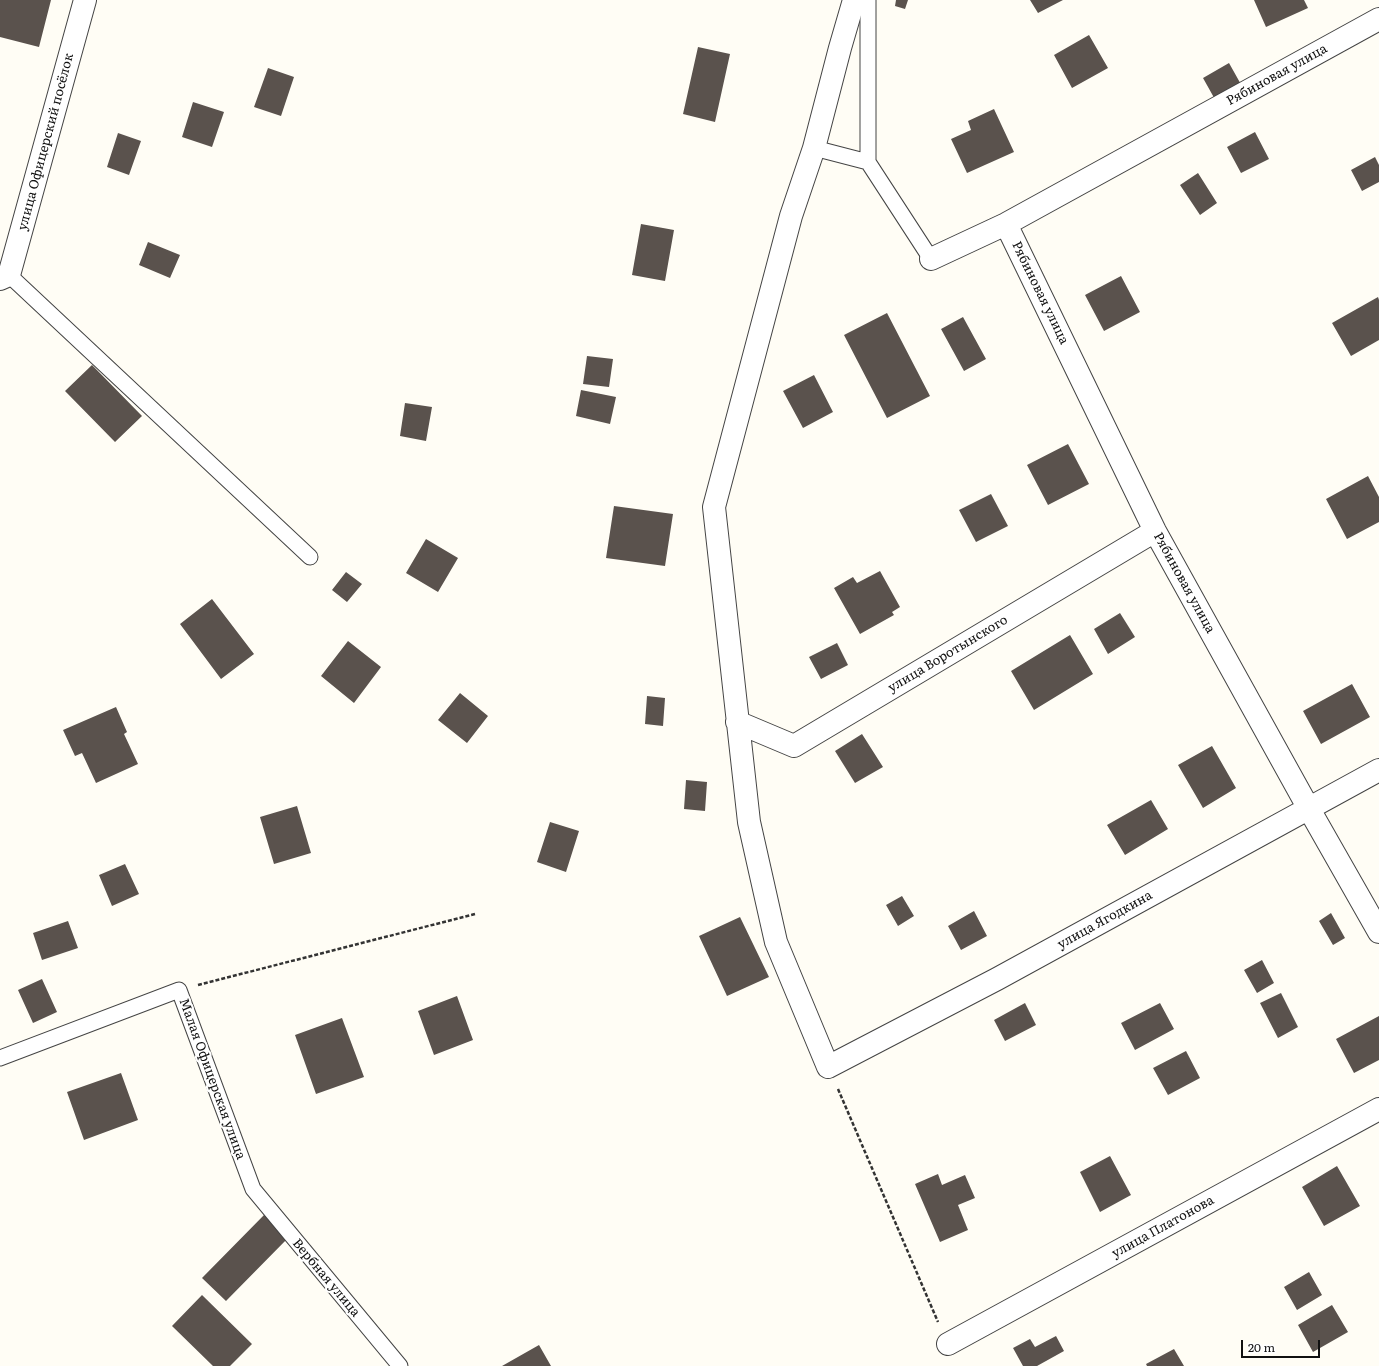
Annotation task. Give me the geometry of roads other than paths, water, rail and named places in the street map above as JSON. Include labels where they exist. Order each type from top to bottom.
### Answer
[{"type":"street","name":"улица Офицерский посёлок","points":[[5,277],[86,0]]},
{"type":"street","points":[[737,722],[714,507],[791,216],[814,148],[854,0]]},
{"type":"street","name":"Рябиновая улица","points":[[931,259],[1006,224],[1379,19]]},
{"type":"street","name":"Рябиновая улица","points":[[1006,224],[1155,531],[1379,932]]},
{"type":"street","name":"улица Воротынского","points":[[737,722],[794,746],[1155,531]]},
{"type":"street","name":"улица Ягодкина","points":[[737,722],[749,822],[776,942],[828,1067],[997,979],[1379,770]]},
{"type":"street","name":"улица Платонова","points":[[948,1344],[1379,1109]]},
{"type":"lane","points":[[868,0],[868,162],[931,259]]},
{"type":"lane","points":[[814,148],[868,162]]},
{"type":"lane","points":[[5,277],[310,557]]},
{"type":"lane","name":"Малая Офицерская улица","points":[[0,1058],[179,990],[253,1189]]},
{"type":"lane","name":"Вербная улица","points":[[253,1189],[400,1366]]}]
